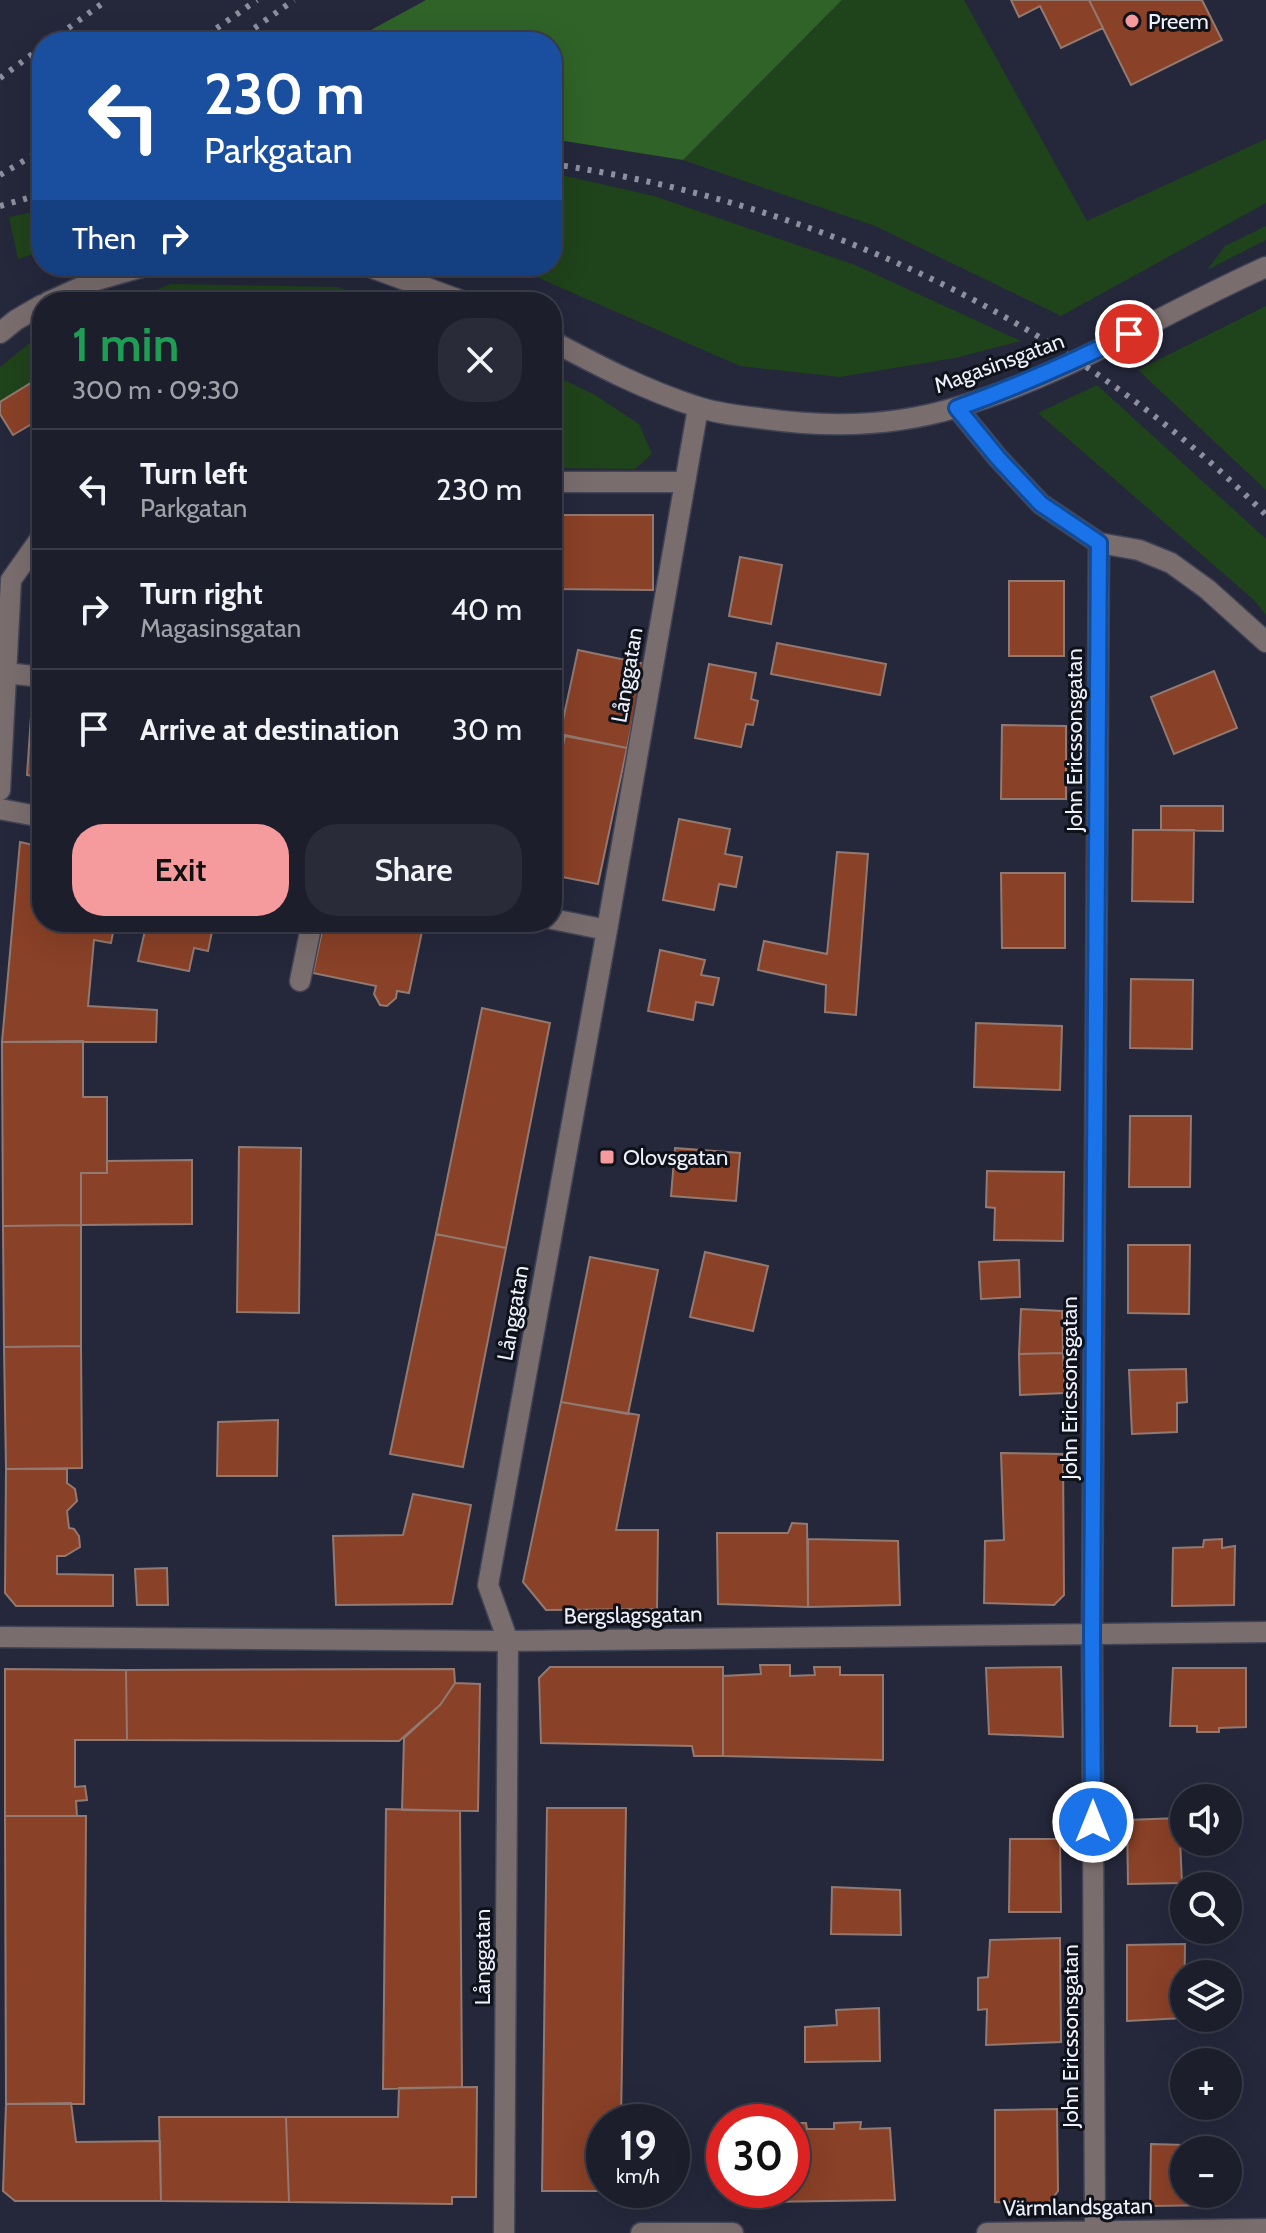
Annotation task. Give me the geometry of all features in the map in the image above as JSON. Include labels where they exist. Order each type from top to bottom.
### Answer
[{"type":"street","name":"Magasinsgatan","points":[[562,346],[630,382],[698,408],[813,424],[895,420],[957,408],[998,393],[1077,360],[1266,267]]},
{"type":"street","points":[[70,292],[111,276]]},
{"type":"street","points":[[394,276],[438,292]]},
{"type":"street","points":[[0,333],[32,311]]},
{"type":"street","name":"Långgatan","points":[[504,2233],[508,1641],[488,1585],[698,408]]},
{"type":"street","points":[[957,408],[1041,504],[1099,543],[1139,550],[1171,563],[1207,589],[1266,642]]},
{"type":"street","points":[[562,482],[685,482]]},
{"type":"street","name":"John Ericssonsgatan","points":[[1095,2232],[1092,1633],[1099,543]]},
{"type":"street","points":[[0,790],[11,580],[32,550]]},
{"type":"street","points":[[6,673],[32,676]]},
{"type":"street","points":[[0,809],[32,815]]},
{"type":"street","points":[[562,921],[607,930]]},
{"type":"street","points":[[300,981],[310,932]]},
{"type":"street","name":"Bergslagsgatan","points":[[0,1637],[508,1641],[1266,1632]]},
{"type":"street","name":"Värmlandsgatan","points":[[987,2233],[1266,2229]]},
{"type":"street","points":[[641,2233],[733,2233]]},
{"type":"green space","points":[[426,0],[842,0],[683,160],[562,141],[562,32],[367,32]]},
{"type":"green space","points":[[842,0],[964,0],[1087,221],[1266,139],[1266,203],[1061,316],[875,226],[683,160]]},
{"type":"green space","points":[[562,175],[654,196],[855,265],[1021,341],[955,358],[840,377],[740,366],[534,276],[562,276]]},
{"type":"green space","points":[[32,212],[32,254],[18,259],[9,217]]},
{"type":"green space","points":[[1266,226],[1266,240],[1207,270],[1225,246]]},
{"type":"green space","points":[[171,284],[338,287],[352,292],[150,292]]},
{"type":"green space","points":[[1266,306],[1266,490],[1138,370]]},
{"type":"green space","points":[[32,341],[32,382],[0,402],[0,367]]},
{"type":"green space","points":[[562,379],[595,395],[639,424],[652,454],[635,469],[562,468]]},
{"type":"green space","points":[[1097,385],[1266,539],[1266,615],[1254,600],[1038,413]]},
{"type":"building","points":[[1011,0],[1089,0],[1103,28],[1061,48],[1040,6],[1019,17]]},
{"type":"building","points":[[1089,0],[1202,0],[1222,40],[1131,85]]},
{"type":"building","points":[[32,382],[32,424],[13,435],[0,414],[0,402]]},
{"type":"building","points":[[562,515],[653,515],[653,590],[562,589]]},
{"type":"building","points":[[740,557],[782,565],[771,624],[729,616]]},
{"type":"building","points":[[1009,581],[1064,581],[1064,656],[1009,656]]},
{"type":"building","points":[[777,643],[886,664],[880,695],[771,674]]},
{"type":"building","points":[[578,650],[645,664],[627,748],[562,734]]},
{"type":"building","points":[[709,664],[756,673],[751,699],[758,701],[753,725],[746,724],[741,747],[695,738]]},
{"type":"building","points":[[1214,671],[1237,728],[1174,754],[1151,697]]},
{"type":"building","points":[[32,702],[32,776],[27,775]]},
{"type":"building","points":[[1002,725],[1066,726],[1066,799],[1001,799]]},
{"type":"building","points":[[565,736],[627,748],[598,884],[562,877],[562,750]]},
{"type":"building","points":[[1161,806],[1223,806],[1223,831],[1161,830]]},
{"type":"building","points":[[679,819],[730,829],[725,854],[742,857],[736,887],[719,884],[714,910],[663,900]]},
{"type":"building","points":[[1133,830],[1194,830],[1193,902],[1132,901]]},
{"type":"building","points":[[20,842],[32,845],[32,932],[113,932],[111,943],[94,940],[88,1006],[157,1010],[156,1042],[2,1042]]},
{"type":"building","points":[[837,852],[868,854],[856,1015],[825,1012],[826,985],[758,970],[764,941],[827,954]]},
{"type":"building","points":[[1001,873],[1065,873],[1065,948],[1002,948]]},
{"type":"building","points":[[145,932],[212,932],[208,951],[194,948],[189,971],[138,961]]},
{"type":"building","points":[[322,932],[422,932],[409,993],[397,991],[396,998],[387,1006],[380,1005],[374,994],[376,986],[313,973]]},
{"type":"building","points":[[660,950],[705,960],[701,975],[719,978],[713,1005],[696,1002],[693,1020],[648,1011]]},
{"type":"building","points":[[1131,979],[1193,980],[1192,1049],[1130,1048]]},
{"type":"building","points":[[482,1008],[550,1023],[506,1248],[436,1234]]},
{"type":"building","points":[[976,1023],[1062,1026],[1060,1090],[974,1087]]},
{"type":"building","points":[[83,1041],[83,1097],[107,1097],[107,1173],[81,1173],[81,1225],[3,1226],[2,1042]]},
{"type":"building","points":[[1130,1116],[1191,1116],[1190,1187],[1129,1187]]},
{"type":"building","points":[[239,1147],[301,1148],[299,1313],[237,1312]]},
{"type":"building","points":[[675,1148],[740,1153],[736,1201],[671,1196]]},
{"type":"building","points":[[192,1160],[192,1224],[81,1225],[81,1173],[107,1173],[107,1161]]},
{"type":"building","points":[[987,1171],[1064,1172],[1063,1241],[994,1240],[995,1208],[986,1207]]},
{"type":"building","points":[[81,1225],[81,1346],[4,1347],[3,1226]]},
{"type":"building","points":[[436,1234],[506,1248],[463,1467],[390,1454]]},
{"type":"building","points":[[1128,1245],[1190,1245],[1189,1314],[1128,1313]]},
{"type":"building","points":[[705,1252],[768,1266],[753,1331],[690,1317]]},
{"type":"building","points":[[590,1257],[658,1270],[628,1414],[561,1402]]},
{"type":"building","points":[[1019,1260],[1020,1297],[981,1299],[979,1262]]},
{"type":"building","points":[[1021,1309],[1062,1311],[1063,1353],[1019,1354]]},
{"type":"building","points":[[81,1346],[82,1468],[6,1469],[4,1347]]},
{"type":"building","points":[[1063,1353],[1065,1393],[1020,1395],[1019,1354]]},
{"type":"building","points":[[1186,1369],[1187,1402],[1177,1403],[1177,1432],[1132,1434],[1129,1370]]},
{"type":"building","points":[[561,1402],[639,1415],[616,1530],[658,1530],[657,1609],[546,1610],[523,1582]]},
{"type":"building","points":[[278,1420],[277,1476],[217,1476],[218,1422]]},
{"type":"building","points":[[1001,1453],[1063,1454],[1064,1595],[1054,1605],[984,1603],[985,1541],[1004,1540]]},
{"type":"building","points":[[6,1469],[67,1469],[67,1483],[75,1489],[77,1501],[67,1511],[69,1528],[79,1536],[80,1547],[65,1556],[57,1556],[57,1574],[113,1575],[113,1606],[16,1606],[5,1593]]},
{"type":"building","points":[[413,1494],[471,1505],[452,1604],[336,1605],[333,1536],[403,1535]]},
{"type":"building","points":[[792,1523],[807,1524],[808,1607],[718,1604],[717,1533],[788,1533]]},
{"type":"building","points":[[808,1539],[898,1541],[900,1605],[808,1607]]},
{"type":"building","points":[[1222,1539],[1222,1548],[1235,1546],[1234,1605],[1172,1606],[1173,1548],[1203,1547],[1204,1540]]},
{"type":"building","points":[[167,1568],[168,1605],[137,1605],[135,1569]]},
{"type":"building","points":[[760,1665],[790,1665],[790,1676],[815,1675],[814,1667],[840,1667],[840,1675],[883,1675],[883,1760],[723,1756],[723,1676],[761,1674]]},
{"type":"building","points":[[550,1667],[723,1667],[723,1756],[694,1756],[692,1746],[541,1743],[539,1678]]},
{"type":"building","points":[[1061,1667],[1063,1737],[989,1734],[986,1668]]},
{"type":"building","points":[[1173,1668],[1246,1668],[1246,1727],[1197,1732],[1197,1726],[1170,1726]]},
{"type":"building","points":[[5,1669],[126,1670],[127,1740],[75,1740],[75,1787],[85,1786],[87,1800],[76,1801],[77,1816],[5,1816]]},
{"type":"building","points":[[454,1669],[455,1683],[440,1705],[399,1741],[127,1740],[126,1670]]},
{"type":"building","points":[[455,1683],[480,1684],[478,1811],[402,1810],[404,1738],[440,1705]]},
{"type":"building","points":[[547,1808],[626,1808],[621,2104],[586,2104],[586,2191],[542,2191]]},
{"type":"building","points":[[386,1809],[460,1811],[462,2087],[383,2089]]},
{"type":"building","points":[[5,1816],[86,1816],[84,2104],[6,2104]]},
{"type":"building","points":[[1170,1818],[1170,1856],[1181,1856],[1181,1872],[1170,1872],[1170,1883],[1128,1884],[1127,1820]]},
{"type":"building","points":[[1010,1839],[1060,1839],[1061,1912],[1009,1912]]},
{"type":"building","points":[[832,1887],[900,1890],[901,1935],[831,1934]]},
{"type":"building","points":[[1060,1938],[1061,2042],[986,2045],[987,2009],[978,2010],[978,1978],[988,1977],[990,1940]]},
{"type":"building","points":[[1185,1944],[1185,1960],[1170,1960],[1170,2019],[1127,2021],[1127,1945]]},
{"type":"building","points":[[879,2008],[880,2061],[805,2062],[805,2027],[837,2025],[836,2010]]},
{"type":"building","points":[[477,2087],[476,2197],[452,2197],[452,2204],[289,2202],[286,2117],[398,2117],[399,2088]]},
{"type":"building","points":[[71,2103],[76,2142],[160,2141],[161,2201],[15,2201],[3,2191],[6,2104]]},
{"type":"building","points":[[1057,2109],[1058,2191],[1048,2204],[995,2202],[995,2110]]},
{"type":"building","points":[[159,2117],[286,2117],[289,2202],[161,2201]]},
{"type":"building","points":[[861,2122],[860,2129],[890,2128],[895,2200],[810,2201],[810,2129],[834,2129],[834,2123]]},
{"type":"building","points":[[1151,2144],[1170,2145],[1170,2206],[1150,2206]]},
{"type":"railway","points":[[63,32],[107,0]]},
{"type":"railway","points":[[211,32],[257,0]]},
{"type":"railway","points":[[249,32],[294,0]]},
{"type":"railway","points":[[0,78],[32,54]]},
{"type":"railway","points":[[0,175],[32,156]]},
{"type":"railway","points":[[562,166],[652,182],[749,208],[845,241],[938,282],[1027,329],[1111,384],[1191,446],[1266,515]]},
{"type":"railway","points":[[0,206],[32,197]]},
{"type":"place","name":"Preem","points":[[1132,21]]},
{"type":"place","name":"Olovsgatan","points":[[607,1157]]},
{"type":"route","points":[[1093,1822],[1099,543],[1041,504],[957,408],[1077,360],[1129,334]]}]
